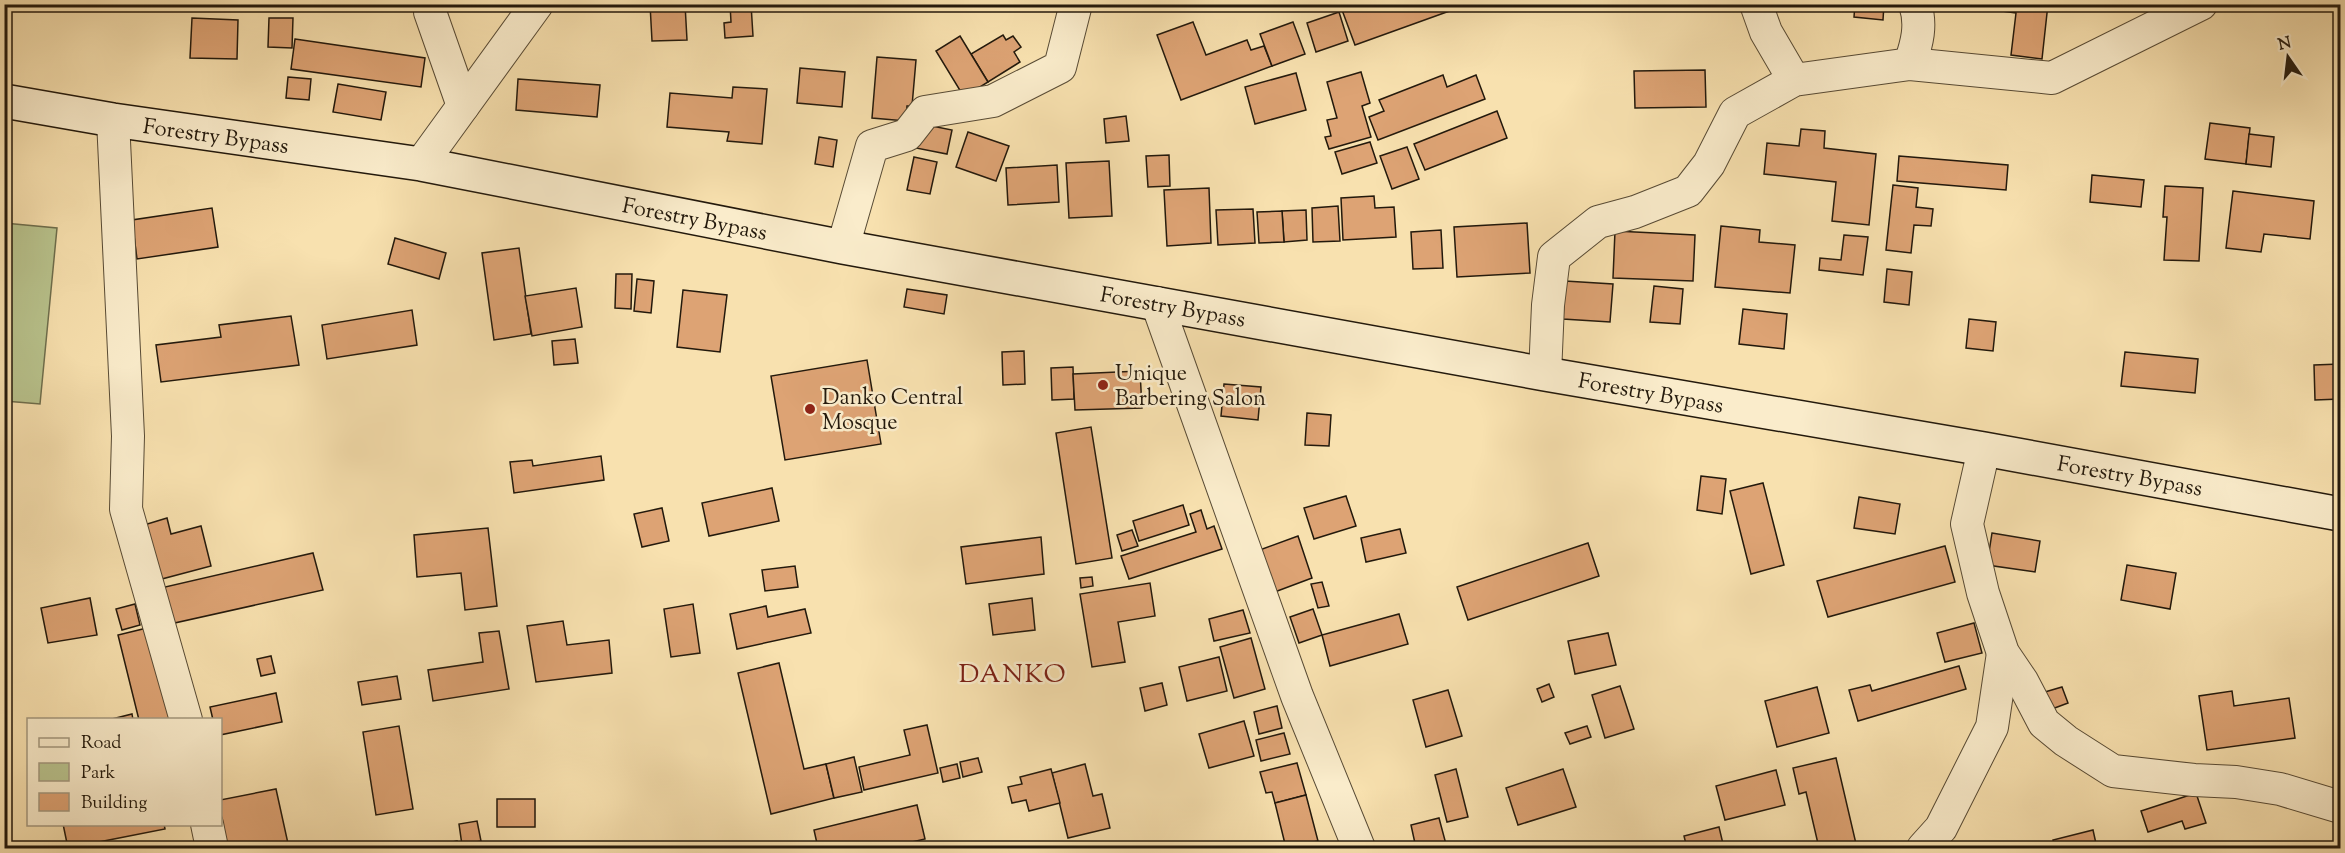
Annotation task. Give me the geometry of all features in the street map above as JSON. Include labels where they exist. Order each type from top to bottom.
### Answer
[{"type":"street","points":[[430,4],[430,12],[463,106]]},
{"type":"street","points":[[421,164],[537,4]]},
{"type":"street","points":[[843,247],[872,146],[907,135],[925,112],[993,101],[1060,67],[1076,4]]},
{"type":"street","points":[[1756,4],[1766,32],[1794,80]]},
{"type":"street","points":[[1910,64],[1918,38],[1919,16],[1915,4]]},
{"type":"street","points":[[1545,374],[1548,305],[1554,257],[1598,222],[1635,212],[1688,190],[1709,164],[1735,113],[1794,80],[1910,64],[2052,78],[2201,4]]},
{"type":"street","name":"Forestry Bypass","points":[[4,101],[113,120],[421,164],[843,247],[2340,514]]},
{"type":"street","points":[[113,120],[128,436],[126,509],[185,718]]},
{"type":"street","points":[[1157,303],[1297,696],[1359,849]]},
{"type":"street","points":[[1984,449],[1967,524],[1983,593],[2003,653],[2022,681],[2044,723],[2066,741],[2113,771],[2236,782],[2280,789],[2340,807]]},
{"type":"street","points":[[1923,849],[1941,828],[1992,727],[2003,653]]},
{"type":"street","points":[[207,826],[212,849]]},
{"type":"green space","points":[[4,223],[57,228],[40,404],[5,401]]},
{"type":"building","points":[[650,4],[685,4],[687,40],[652,41]]},
{"type":"building","points":[[730,4],[751,4],[753,36],[725,38],[724,23],[731,22]]},
{"type":"building","points":[[957,4],[994,4],[994,8]]},
{"type":"building","points":[[1356,4],[1469,4],[1355,45],[1342,10]]},
{"type":"building","points":[[1855,4],[1884,4],[1883,20],[1854,17]]},
{"type":"building","points":[[1952,4],[2048,4],[2042,59],[2011,55],[2016,13]]},
{"type":"building","points":[[1339,12],[1348,41],[1316,52],[1307,23]]},
{"type":"building","points":[[192,18],[238,20],[237,59],[190,58]]},
{"type":"building","points":[[269,18],[293,18],[292,48],[268,47]]},
{"type":"building","points":[[1193,22],[1206,55],[1247,40],[1251,50],[1264,46],[1272,66],[1181,100],[1157,35]]},
{"type":"building","points":[[1293,22],[1305,54],[1272,66],[1260,34]]},
{"type":"building","points":[[1003,35],[1006,40],[1013,36],[1021,47],[1014,52],[1020,62],[988,82],[971,54]]},
{"type":"building","points":[[960,36],[988,82],[964,97],[936,51]]},
{"type":"building","points":[[295,39],[425,58],[421,87],[291,69]]},
{"type":"building","points":[[877,57],[916,60],[912,106],[907,106],[906,121],[872,118]]},
{"type":"building","points":[[800,68],[845,72],[842,107],[797,103]]},
{"type":"building","points":[[1705,70],[1706,107],[1635,108],[1634,71]]},
{"type":"building","points":[[1361,72],[1370,103],[1362,106],[1371,137],[1329,149],[1325,137],[1331,136],[1327,120],[1337,118],[1327,82]]},
{"type":"building","points":[[1296,73],[1306,110],[1255,124],[1245,87]]},
{"type":"building","points":[[1443,75],[1447,87],[1476,75],[1485,99],[1378,140],[1369,117],[1384,111],[1379,100]]},
{"type":"building","points":[[288,77],[311,79],[309,100],[286,98]]},
{"type":"building","points":[[518,79],[600,85],[597,117],[516,110]]},
{"type":"building","points":[[338,84],[386,92],[381,120],[333,112]]},
{"type":"building","points":[[733,87],[767,89],[762,144],[727,141],[729,132],[667,127],[670,93],[732,98]]},
{"type":"building","points":[[1497,111],[1507,138],[1425,170],[1414,144]]},
{"type":"building","points":[[1126,116],[1129,141],[1106,143],[1104,119]]},
{"type":"building","points":[[2210,123],[2250,128],[2246,164],[2205,159]]},
{"type":"building","points":[[922,124],[952,130],[947,154],[916,148]]},
{"type":"building","points":[[1801,129],[1825,131],[1824,148],[1876,154],[1869,225],[1832,221],[1836,182],[1764,174],[1767,143],[1799,146]]},
{"type":"building","points":[[968,132],[1009,146],[996,181],[956,167]]},
{"type":"building","points":[[2249,134],[2274,137],[2271,167],[2246,164]]},
{"type":"building","points":[[819,137],[837,140],[833,167],[815,164]]},
{"type":"building","points":[[1370,142],[1377,163],[1342,174],[1335,152]]},
{"type":"building","points":[[1407,147],[1419,179],[1392,189],[1380,156]]},
{"type":"building","points":[[1169,155],[1170,186],[1148,187],[1146,156]]},
{"type":"building","points":[[1899,156],[2008,165],[2006,190],[1897,181]]},
{"type":"building","points":[[914,157],[937,162],[930,194],[907,190]]},
{"type":"building","points":[[1109,161],[1112,216],[1069,218],[1066,163]]},
{"type":"building","points":[[1057,165],[1059,202],[1008,205],[1006,168]]},
{"type":"building","points":[[2092,175],[2144,180],[2141,207],[2090,202]]},
{"type":"building","points":[[1893,185],[1918,188],[1916,207],[1933,209],[1931,226],[1914,225],[1911,253],[1886,250]]},
{"type":"building","points":[[2165,186],[2203,188],[2199,261],[2164,260],[2167,217],[2163,217]]},
{"type":"building","points":[[1209,188],[1211,243],[1167,246],[1164,190]]},
{"type":"building","points":[[2233,191],[2314,201],[2310,239],[2264,234],[2261,252],[2226,248]]},
{"type":"building","points":[[1374,196],[1375,208],[1394,207],[1396,237],[1343,240],[1341,198]]},
{"type":"building","points":[[1338,206],[1340,241],[1313,242],[1312,208]]},
{"type":"building","points":[[212,208],[218,247],[137,259],[132,220]]},
{"type":"building","points":[[1253,209],[1255,243],[1218,245],[1216,210]]},
{"type":"building","points":[[1306,210],[1307,240],[1284,242],[1282,211]]},
{"type":"building","points":[[1282,211],[1284,242],[1259,243],[1257,212]]},
{"type":"building","points":[[1527,223],[1530,273],[1457,277],[1454,227]]},
{"type":"building","points":[[1721,226],[1760,230],[1759,242],[1795,245],[1790,293],[1715,287]]},
{"type":"building","points":[[1441,230],[1443,268],[1413,269],[1411,232]]},
{"type":"building","points":[[1615,231],[1695,235],[1693,281],[1613,278]]},
{"type":"building","points":[[1844,235],[1868,237],[1863,275],[1819,270],[1820,258],[1841,260]]},
{"type":"building","points":[[395,238],[446,253],[439,279],[388,264]]},
{"type":"building","points":[[519,248],[531,334],[494,340],[482,253]]},
{"type":"building","points":[[1887,269],[1912,272],[1909,305],[1884,302]]},
{"type":"building","points":[[616,274],[632,274],[631,309],[615,308]]},
{"type":"building","points":[[637,279],[654,281],[651,313],[634,311]]},
{"type":"building","points":[[1565,281],[1613,284],[1610,322],[1563,319]]},
{"type":"building","points":[[1654,286],[1683,289],[1680,324],[1650,322]]},
{"type":"building","points":[[576,288],[582,327],[532,336],[525,296]]},
{"type":"building","points":[[907,289],[947,295],[944,314],[904,307]]},
{"type":"building","points":[[683,290],[727,295],[720,352],[677,347]]},
{"type":"building","points":[[1743,309],[1787,314],[1784,349],[1739,344]]},
{"type":"building","points":[[412,310],[417,345],[327,359],[322,325]]},
{"type":"building","points":[[291,316],[299,365],[161,382],[156,345],[221,337],[219,325]]},
{"type":"building","points":[[1969,319],[1996,322],[1993,351],[1966,348]]},
{"type":"building","points":[[575,339],[578,363],[554,365],[552,341]]},
{"type":"building","points":[[1024,351],[1025,384],[1003,385],[1002,352]]},
{"type":"building","points":[[2125,352],[2198,359],[2195,393],[2121,386]]},
{"type":"building","points":[[867,360],[881,444],[785,460],[771,376]]},
{"type":"building","points":[[2340,364],[2340,399],[2315,400],[2314,365]]},
{"type":"building","points":[[1073,367],[1074,399],[1052,400],[1051,368]]},
{"type":"building","points":[[1140,371],[1142,408],[1075,410],[1073,374]]},
{"type":"building","points":[[1224,384],[1261,387],[1258,420],[1221,416]]},
{"type":"building","points":[[1307,413],[1331,415],[1329,446],[1305,445]]},
{"type":"building","points":[[1091,427],[1112,558],[1076,564],[1056,433]]},
{"type":"building","points":[[601,456],[604,480],[514,493],[510,462],[532,460],[533,466]]},
{"type":"building","points":[[1701,476],[1726,479],[1722,514],[1697,510]]},
{"type":"building","points":[[1763,483],[1784,565],[1751,574],[1730,491]]},
{"type":"building","points":[[772,488],[779,521],[709,536],[702,503]]},
{"type":"building","points":[[1346,496],[1356,526],[1314,539],[1304,508]]},
{"type":"building","points":[[1859,497],[1900,504],[1895,534],[1854,528]]},
{"type":"building","points":[[1183,505],[1189,525],[1139,541],[1133,521]]},
{"type":"building","points":[[662,508],[669,541],[642,547],[634,514]]},
{"type":"building","points":[[1201,510],[1207,529],[1214,526],[1222,549],[1129,579],[1121,556],[1196,532],[1190,514]]},
{"type":"building","points":[[167,518],[171,534],[201,526],[211,566],[158,580],[144,525]]},
{"type":"building","points":[[488,528],[497,606],[465,610],[461,573],[417,577],[414,535]]},
{"type":"building","points":[[1400,529],[1406,553],[1366,562],[1361,538]]},
{"type":"building","points":[[1132,530],[1138,546],[1122,551],[1117,535]]},
{"type":"building","points":[[1992,533],[2040,541],[2035,572],[1987,565]]},
{"type":"building","points":[[1298,536],[1312,578],[1272,593],[1257,551]]},
{"type":"building","points":[[1041,537],[1044,574],[966,584],[961,547]]},
{"type":"building","points":[[1588,543],[1599,576],[1468,620],[1457,587]]},
{"type":"building","points":[[1945,546],[1955,582],[1828,617],[1817,581]]},
{"type":"building","points":[[313,553],[323,590],[170,624],[165,587]]},
{"type":"building","points":[[2127,565],[2176,573],[2170,609],[2121,600]]},
{"type":"building","points":[[795,566],[798,587],[765,591],[762,570]]},
{"type":"building","points":[[1092,577],[1093,586],[1081,588],[1080,578]]},
{"type":"building","points":[[1322,582],[1329,606],[1318,608],[1311,584]]},
{"type":"building","points":[[1150,583],[1155,616],[1118,622],[1125,662],[1092,667],[1080,594]]},
{"type":"building","points":[[90,598],[97,635],[48,643],[41,608]]},
{"type":"building","points":[[1032,598],[1035,630],[993,635],[989,604]]},
{"type":"building","points":[[135,604],[140,625],[122,630],[116,609]]},
{"type":"building","points":[[693,604],[700,653],[671,657],[664,609]]},
{"type":"building","points":[[766,606],[768,617],[805,609],[811,633],[737,649],[730,614]]},
{"type":"building","points":[[1313,609],[1322,635],[1299,643],[1290,617]]},
{"type":"building","points":[[1243,610],[1250,633],[1214,641],[1209,619]]},
{"type":"building","points":[[1399,614],[1408,644],[1330,666],[1322,635]]},
{"type":"building","points":[[563,621],[567,645],[609,640],[612,673],[536,682],[527,626]]},
{"type":"building","points":[[1974,623],[1982,653],[1945,662],[1937,633]]},
{"type":"building","points":[[147,628],[170,718],[139,718],[118,635]]},
{"type":"building","points":[[499,631],[509,689],[433,701],[428,670],[483,662],[479,633]]},
{"type":"building","points":[[1608,633],[1616,665],[1575,674],[1568,641]]},
{"type":"building","points":[[1251,638],[1265,689],[1234,698],[1220,647]]},
{"type":"building","points":[[271,656],[275,673],[261,676],[257,659]]},
{"type":"building","points":[[1219,657],[1227,691],[1187,701],[1179,667]]},
{"type":"building","points":[[779,663],[804,769],[826,764],[834,798],[771,814],[738,673]]},
{"type":"building","points":[[1959,666],[1966,689],[1858,721],[1849,690],[1870,685],[1872,691]]},
{"type":"building","points":[[397,676],[401,699],[362,705],[358,682]]},
{"type":"building","points":[[1162,683],[1167,705],[1145,711],[1140,688]]},
{"type":"building","points":[[1549,684],[1554,697],[1542,702],[1537,689]]},
{"type":"building","points":[[1620,686],[1634,729],[1605,738],[1592,695]]},
{"type":"building","points":[[1817,687],[1829,733],[1777,747],[1765,701]]},
{"type":"building","points":[[2062,687],[2068,703],[2044,712],[2038,694]]},
{"type":"building","points":[[1448,690],[1462,736],[1426,747],[1413,700]]},
{"type":"building","points":[[2232,691],[2234,706],[2289,698],[2295,738],[2207,750],[2199,696]]},
{"type":"building","points":[[276,693],[282,722],[222,735],[222,718],[213,718],[210,707]]},
{"type":"building","points":[[1277,706],[1282,728],[1259,734],[1254,712]]},
{"type":"building","points":[[132,714],[133,718],[116,718]]},
{"type":"building","points":[[1244,721],[1254,756],[1209,768],[1199,734]]},
{"type":"building","points":[[927,725],[938,773],[864,790],[859,767],[910,755],[904,730]]},
{"type":"building","points":[[399,726],[413,809],[376,815],[363,732]]},
{"type":"building","points":[[1587,726],[1591,737],[1570,744],[1565,733]]},
{"type":"building","points":[[1284,733],[1290,754],[1261,761],[1256,740]]},
{"type":"building","points":[[854,757],[862,792],[834,798],[826,764]]},
{"type":"building","points":[[978,758],[982,772],[963,777],[960,762]]},
{"type":"building","points":[[1836,758],[1857,848],[1819,848],[1806,792],[1799,794],[1793,768]]},
{"type":"building","points":[[1297,763],[1306,795],[1275,803],[1272,792],[1266,793],[1260,772]]},
{"type":"building","points":[[957,764],[960,778],[943,782],[940,768]]},
{"type":"building","points":[[1085,764],[1093,796],[1102,794],[1110,828],[1068,838],[1052,773]]},
{"type":"building","points":[[1051,769],[1060,803],[1029,811],[1026,800],[1012,803],[1008,787],[1022,784],[1020,777]]},
{"type":"building","points":[[1456,769],[1468,817],[1447,822],[1435,775]]},
{"type":"building","points":[[1563,769],[1576,807],[1518,825],[1506,788]]},
{"type":"building","points":[[1776,770],[1785,805],[1725,820],[1716,786]]},
{"type":"building","points":[[276,789],[289,848],[224,848],[222,800]]},
{"type":"building","points":[[2196,793],[2206,823],[2185,829],[2182,821],[2148,832],[2141,811]]},
{"type":"building","points":[[1306,795],[1318,841],[1286,848],[1275,803]]},
{"type":"building","points":[[497,799],[535,799],[535,827],[497,827]]},
{"type":"building","points":[[917,805],[925,839],[886,848],[818,848],[814,830]]},
{"type":"building","points":[[1439,818],[1447,848],[1416,848],[1411,825]]},
{"type":"building","points":[[477,821],[481,841],[462,845],[459,824]]},
{"type":"building","points":[[63,826],[164,826],[165,829],[68,848]]},
{"type":"building","points":[[1719,827],[1724,848],[1687,848],[1684,836]]},
{"type":"building","points":[[2093,830],[2097,848],[2055,848],[2053,840]]},
{"type":"building","points":[[457,841],[459,848],[427,848]]},
{"type":"building","points":[[2210,842],[2213,848],[2192,848]]},
{"type":"place","name":"Unique Barbering Salon","points":[[1103,385]]},
{"type":"place","name":"Danko Central Mosque","points":[[810,409]]},
{"type":"district","name":"DANKO","points":[[1013,673]]}]
